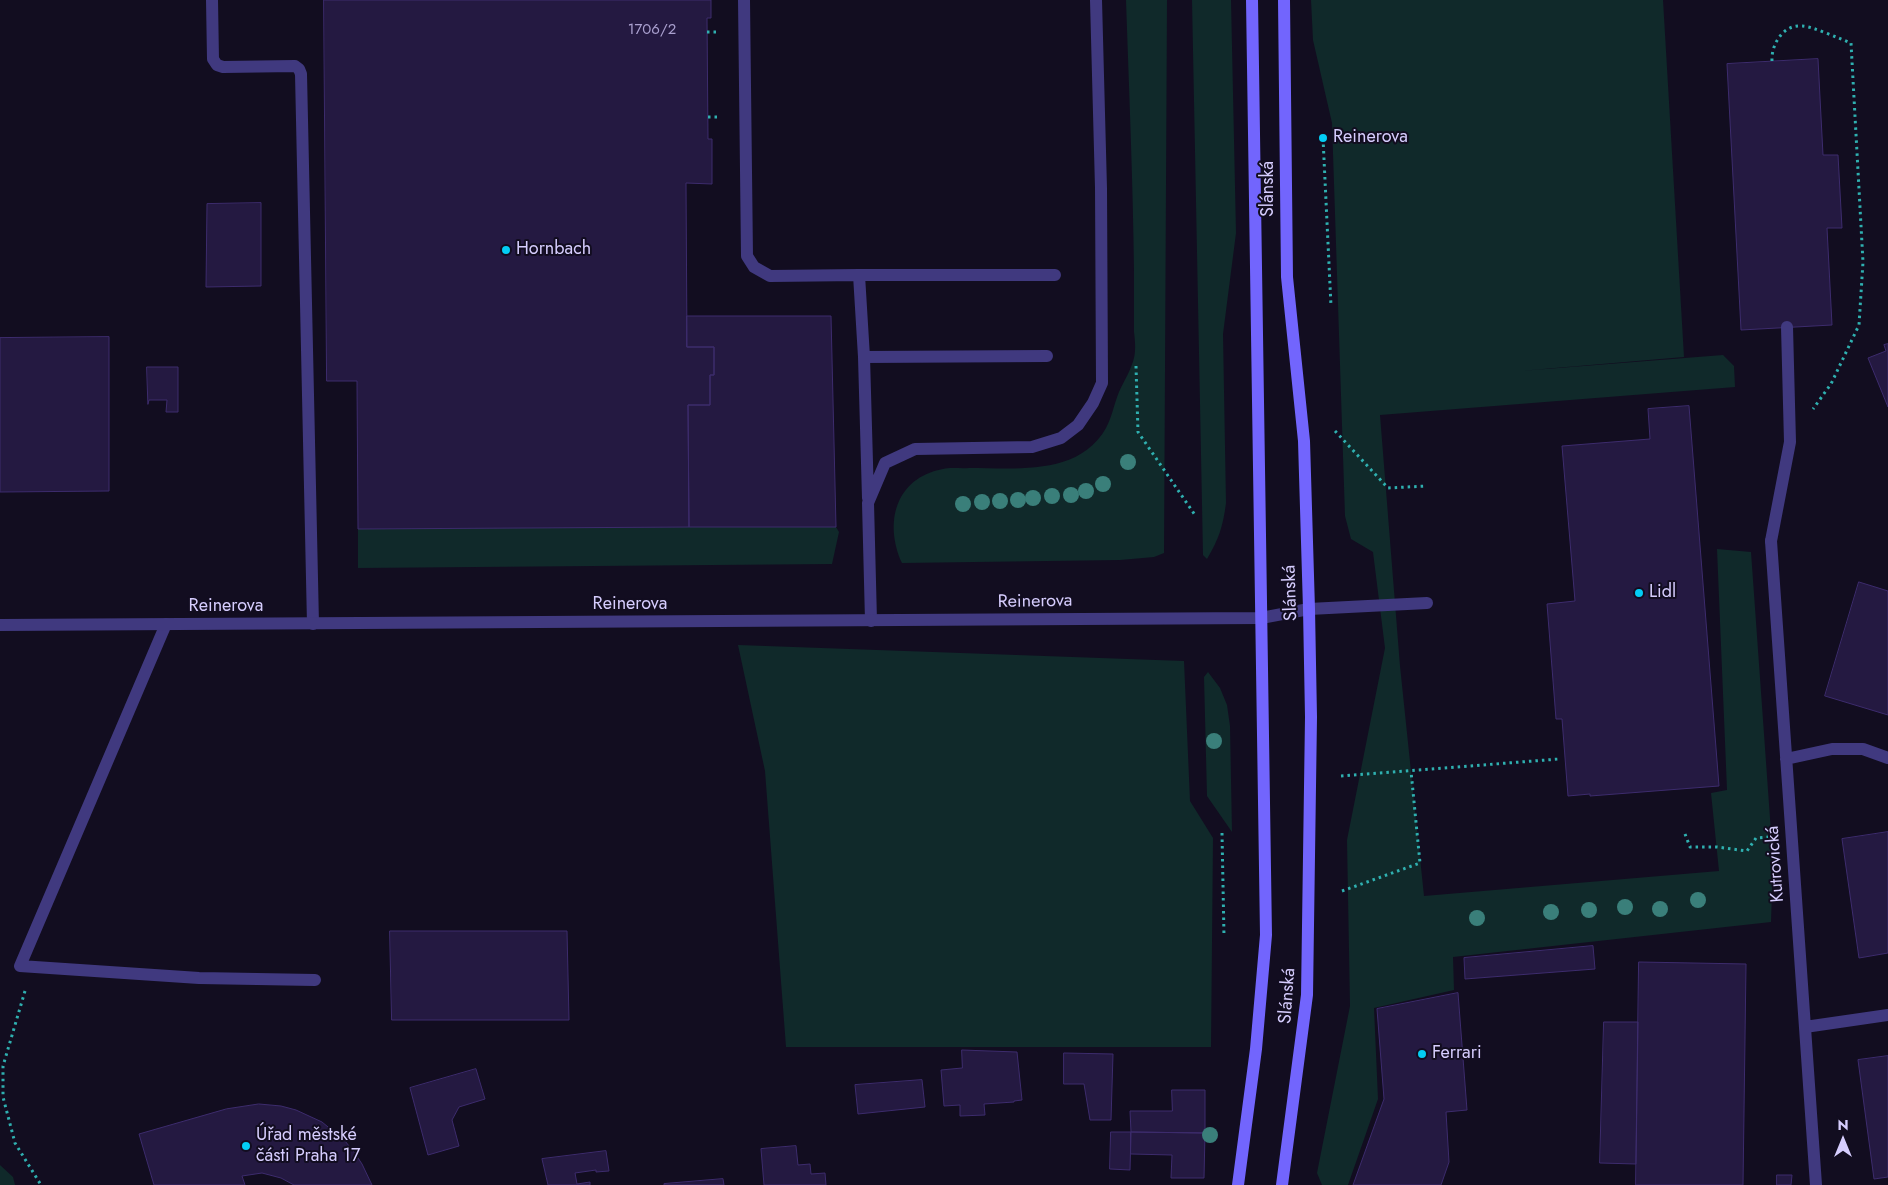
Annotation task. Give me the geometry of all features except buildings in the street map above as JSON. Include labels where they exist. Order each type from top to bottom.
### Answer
[{"type":"main road","name":"Slánská","points":[[1238,1185],[1256,1049],[1266,935],[1252,0]]},
{"type":"main road","name":"Slánská","points":[[1282,1185],[1307,995],[1310,727],[1310,609],[1304,441],[1288,277],[1284,0]]},
{"type":"street","points":[[212,0],[213,59],[217,65],[224,67],[295,66],[299,68],[301,74],[313,624]]},
{"type":"street","points":[[744,0],[748,256],[754,267],[770,276],[1055,275]]},
{"type":"street","points":[[868,503],[885,463],[915,449],[1032,447],[1061,438],[1078,425],[1094,403],[1102,383],[1101,188],[1096,0]]},
{"type":"street","points":[[859,275],[864,357],[871,621]]},
{"type":"street","name":"Kutrovická","points":[[1787,327],[1790,442],[1771,540],[1816,1185]]},
{"type":"street","points":[[864,357],[1047,356]]},
{"type":"street","name":"Reinerova","points":[[0,626],[1261,618],[1310,609],[1427,603]]},
{"type":"street","points":[[166,624],[20,966],[199,978],[316,980]]},
{"type":"street","points":[[1786,758],[1832,749],[1863,749],[1888,758]]},
{"type":"street","points":[[1805,1027],[1888,1015]]},
{"type":"path","points":[[1772,61],[1772,50],[1782,33],[1791,28],[1802,26],[1851,43],[1863,262],[1859,325],[1831,384],[1790,442]]},
{"type":"path","points":[[707,32],[721,32]]},
{"type":"path","points":[[708,117],[720,117]]},
{"type":"path","points":[[1323,138],[1331,306]]},
{"type":"path","points":[[1136,366],[1138,432],[1195,515]]},
{"type":"path","points":[[1335,431],[1388,488],[1427,486]]},
{"type":"path","points":[[1341,776],[1559,759]]},
{"type":"path","points":[[1342,891],[1420,863],[1411,771]]},
{"type":"path","points":[[1222,833],[1224,937]]},
{"type":"path","points":[[1685,834],[1690,847],[1717,847],[1747,851],[1756,838],[1791,834]]},
{"type":"path","points":[[32,966],[3,1066],[3,1097],[15,1143],[42,1185]]},
{"type":"green space","points":[[1126,0],[1167,0],[1164,553],[1154,557],[1120,560],[902,563],[894,533],[894,518],[904,492],[914,482],[927,474],[946,468],[1026,468],[1063,462],[1080,454],[1094,443],[1106,428],[1119,392],[1131,367],[1135,355],[1134,271]]},
{"type":"green space","points":[[1192,0],[1231,0],[1236,233],[1223,334],[1226,503],[1220,532],[1207,559],[1203,555]]},
{"type":"green space","points":[[1311,0],[1663,0],[1684,357],[1520,371],[1723,355],[1734,366],[1735,387],[1380,415],[1400,666],[1424,896],[1719,871],[1711,793],[1727,790],[1717,549],[1751,552],[1773,860],[1771,922],[1453,957],[1454,990],[1374,1008],[1378,1099],[1348,1185],[1322,1185],[1317,1173],[1350,1006],[1347,840],[1385,648],[1373,552],[1351,539],[1345,516],[1332,123],[1313,40]]},
{"type":"green space","points":[[831,525],[836,527],[839,532],[832,564],[358,568],[358,529]]},
{"type":"green space","points":[[738,645],[1184,661],[1190,801],[1213,838],[1211,1047],[786,1047],[765,771]]},
{"type":"green space","points":[[1208,672],[1220,688],[1227,705],[1230,726],[1232,832],[1207,796],[1204,677]]},
{"type":"green space","points":[[0,1165],[13,1177],[15,1185],[0,1185]]},
{"type":"place","name":"Reinerova","points":[[1323,138]]},
{"type":"place","name":"Hornbach","points":[[506,250]]},
{"type":"place","name":"Lidl","points":[[1639,593]]},
{"type":"place","name":"Ferrari","points":[[1422,1054]]},
{"type":"place","name":"Úřad městské části Praha 17","points":[[246,1146]]}]
